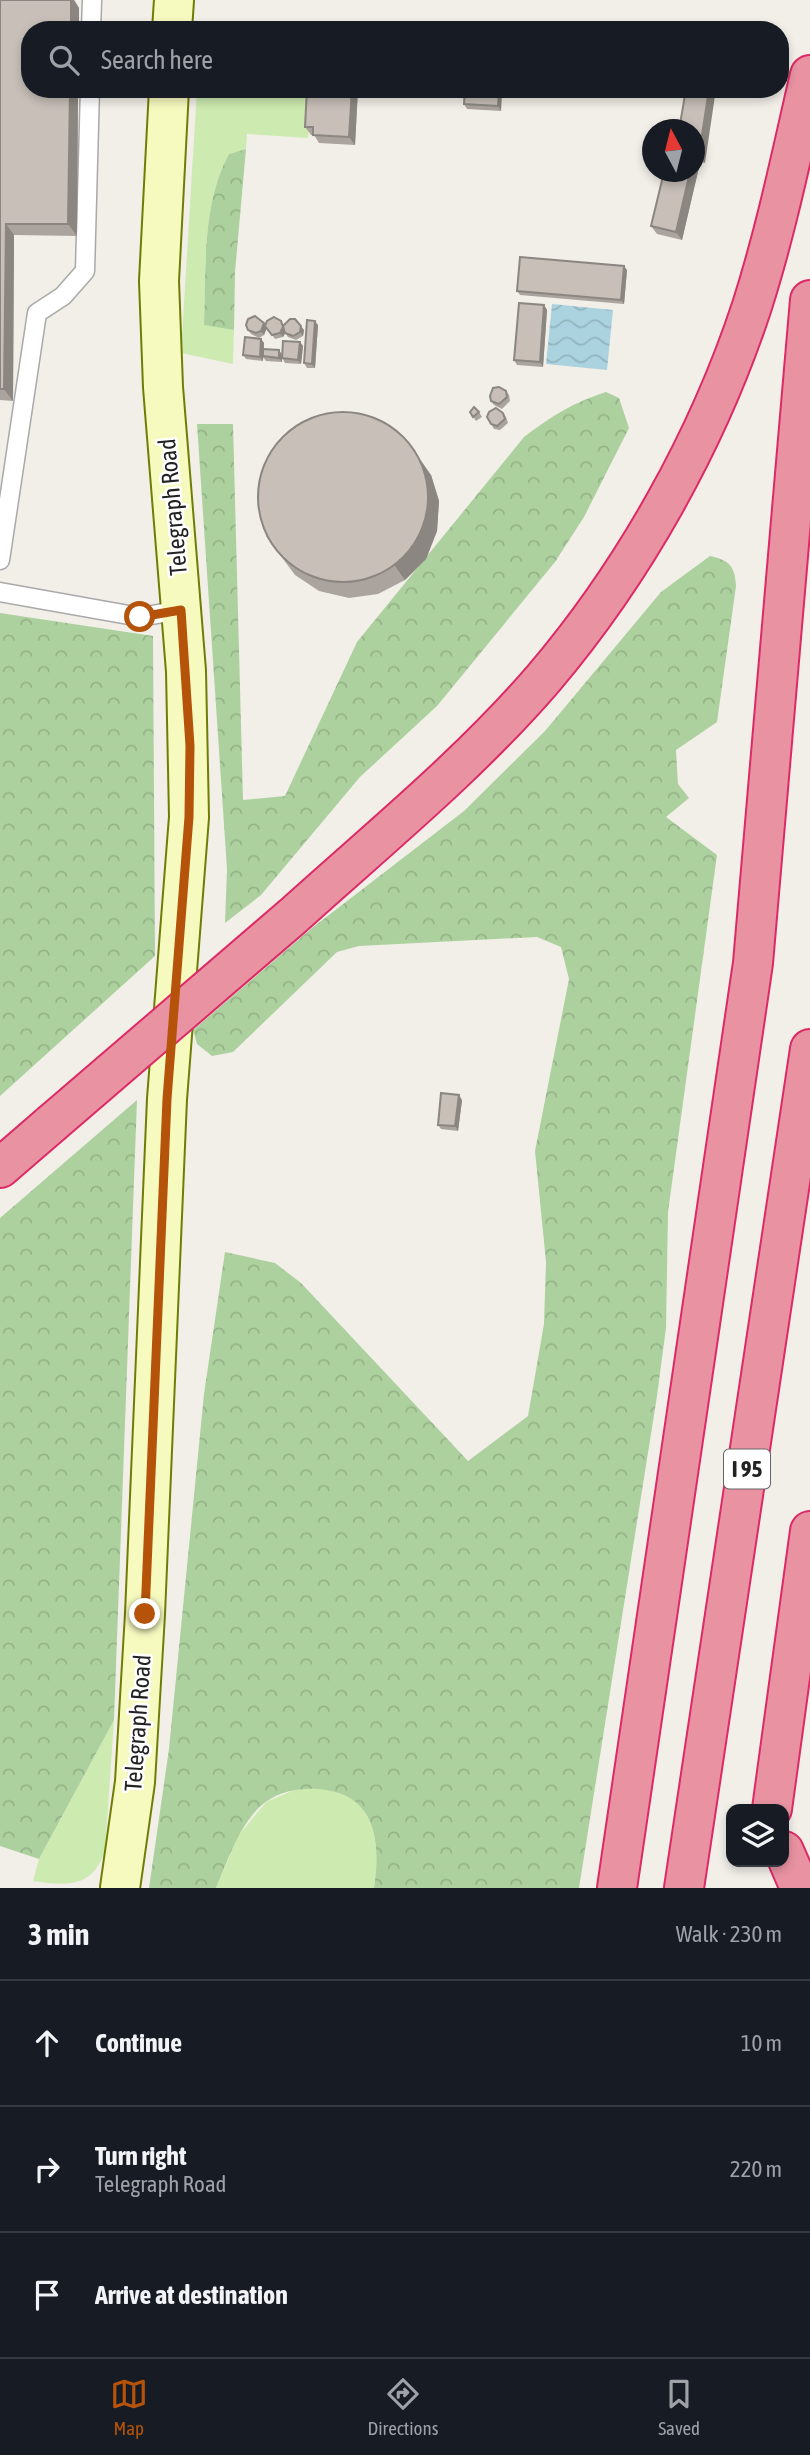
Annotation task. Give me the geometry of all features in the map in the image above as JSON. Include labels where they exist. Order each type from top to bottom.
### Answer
[{"type":"highway","points":[[0,1168],[293,916],[491,735],[543,679],[598,608],[647,533],[695,443],[727,374],[751,307],[776,223],[810,75]]},
{"type":"highway","points":[[617,1888],[753,963],[810,300]]},
{"type":"highway","name":"I 95","points":[[684,1888],[810,1049]]},
{"type":"highway","points":[[773,1804],[810,1531]]},
{"type":"highway","points":[[806,1888],[810,1860]]},
{"type":"highway","points":[[789,1863],[800,1888]]},
{"type":"street","points":[[173,21],[174,0]]},
{"type":"street","name":"Telegraph Road","points":[[120,1888],[135,1782],[145,1614],[167,1099],[189,817],[190,746],[163,387],[159,281],[169,98]]},
{"type":"lane","points":[[91,21],[92,0]]},
{"type":"lane","points":[[0,560],[37,313],[63,296],[85,271],[90,98]]},
{"type":"lane","points":[[0,592],[140,617],[181,610]]},
{"type":"lane","points":[[806,1888],[810,1882]]},
{"type":"green space","points":[[196,98],[311,98],[308,138],[247,134],[246,149],[229,154],[220,173],[207,237],[204,324],[234,330],[233,364],[181,353]]},
{"type":"green space","points":[[246,149],[235,272],[234,330],[204,325],[207,237],[220,173],[229,154]]},
{"type":"green space","points":[[606,392],[619,398],[629,428],[584,517],[555,562],[437,706],[360,777],[261,895],[225,923],[227,869],[197,424],[233,424],[243,800],[285,796],[357,642],[524,437],[583,400]]},
{"type":"green space","points":[[710,556],[730,565],[736,586],[717,722],[676,750],[678,784],[689,798],[666,817],[717,855],[668,1212],[666,1328],[657,1396],[579,1888],[374,1888],[375,1837],[363,1810],[337,1792],[311,1789],[279,1795],[258,1809],[236,1841],[216,1888],[149,1888],[169,1749],[204,1394],[225,1252],[275,1263],[301,1283],[468,1461],[528,1416],[544,1324],[546,1262],[535,1151],[569,979],[561,947],[537,937],[359,946],[337,952],[233,1052],[212,1056],[197,1044],[193,1030],[312,928],[464,811],[545,731],[661,592]]},
{"type":"green space","points":[[0,613],[153,636],[155,956],[0,1096]]},
{"type":"green space","points":[[137,1100],[114,1720],[39,1859],[0,1846],[0,1218]]},
{"type":"green space","points":[[114,1720],[105,1851],[100,1863],[86,1878],[77,1882],[57,1884],[33,1881],[39,1859]]},
{"type":"green space","points":[[299,1788],[332,1790],[359,1805],[373,1829],[376,1858],[374,1888],[216,1888],[238,1836],[266,1802]]},
{"type":"water","points":[[552,304],[613,310],[607,370],[546,364]]},
{"type":"building","points":[[0,0],[71,0],[71,21],[21,21],[21,98],[70,98],[68,224],[6,224],[4,389],[0,389]]},
{"type":"building","points":[[307,98],[351,98],[349,137],[313,135],[313,127],[305,127]]},
{"type":"building","points":[[464,98],[498,98],[498,106],[464,104]]},
{"type":"building","points":[[684,98],[708,98],[704,119],[681,119]]},
{"type":"building","points":[[662,182],[688,182],[676,232],[651,226]]},
{"type":"building","points":[[520,257],[624,266],[621,300],[517,291]]},
{"type":"building","points":[[519,303],[544,305],[540,362],[514,360]]},
{"type":"building","points":[[255,316],[264,323],[261,331],[256,333],[248,330],[246,325],[248,319]]},
{"type":"building","points":[[274,317],[281,321],[283,327],[280,333],[272,335],[265,326],[267,321]]},
{"type":"building","points":[[290,319],[295,319],[301,326],[300,332],[293,336],[285,333],[283,326]]},
{"type":"building","points":[[307,320],[315,321],[312,364],[304,363]]},
{"type":"building","points":[[245,337],[261,339],[260,357],[243,355]]},
{"type":"building","points":[[283,341],[300,342],[298,360],[282,358]]},
{"type":"building","points":[[263,349],[279,350],[279,358],[263,356]]},
{"type":"building","points":[[499,387],[506,391],[507,397],[499,404],[491,401],[490,396],[493,388]]},
{"type":"building","points":[[474,407],[479,412],[473,417],[470,412]]},
{"type":"building","points":[[496,408],[503,413],[505,419],[497,426],[491,424],[487,417],[489,412]]},
{"type":"building","points":[[343,412],[376,418],[403,437],[422,464],[428,497],[422,530],[403,557],[376,576],[343,582],[310,576],[283,557],[264,530],[258,497],[264,464],[283,437],[310,418]]},
{"type":"building","points":[[441,1093],[459,1095],[455,1126],[438,1125]]},
{"type":"route","points":[[140,617],[181,610],[190,746],[189,817],[167,1099],[145,1614]]}]
